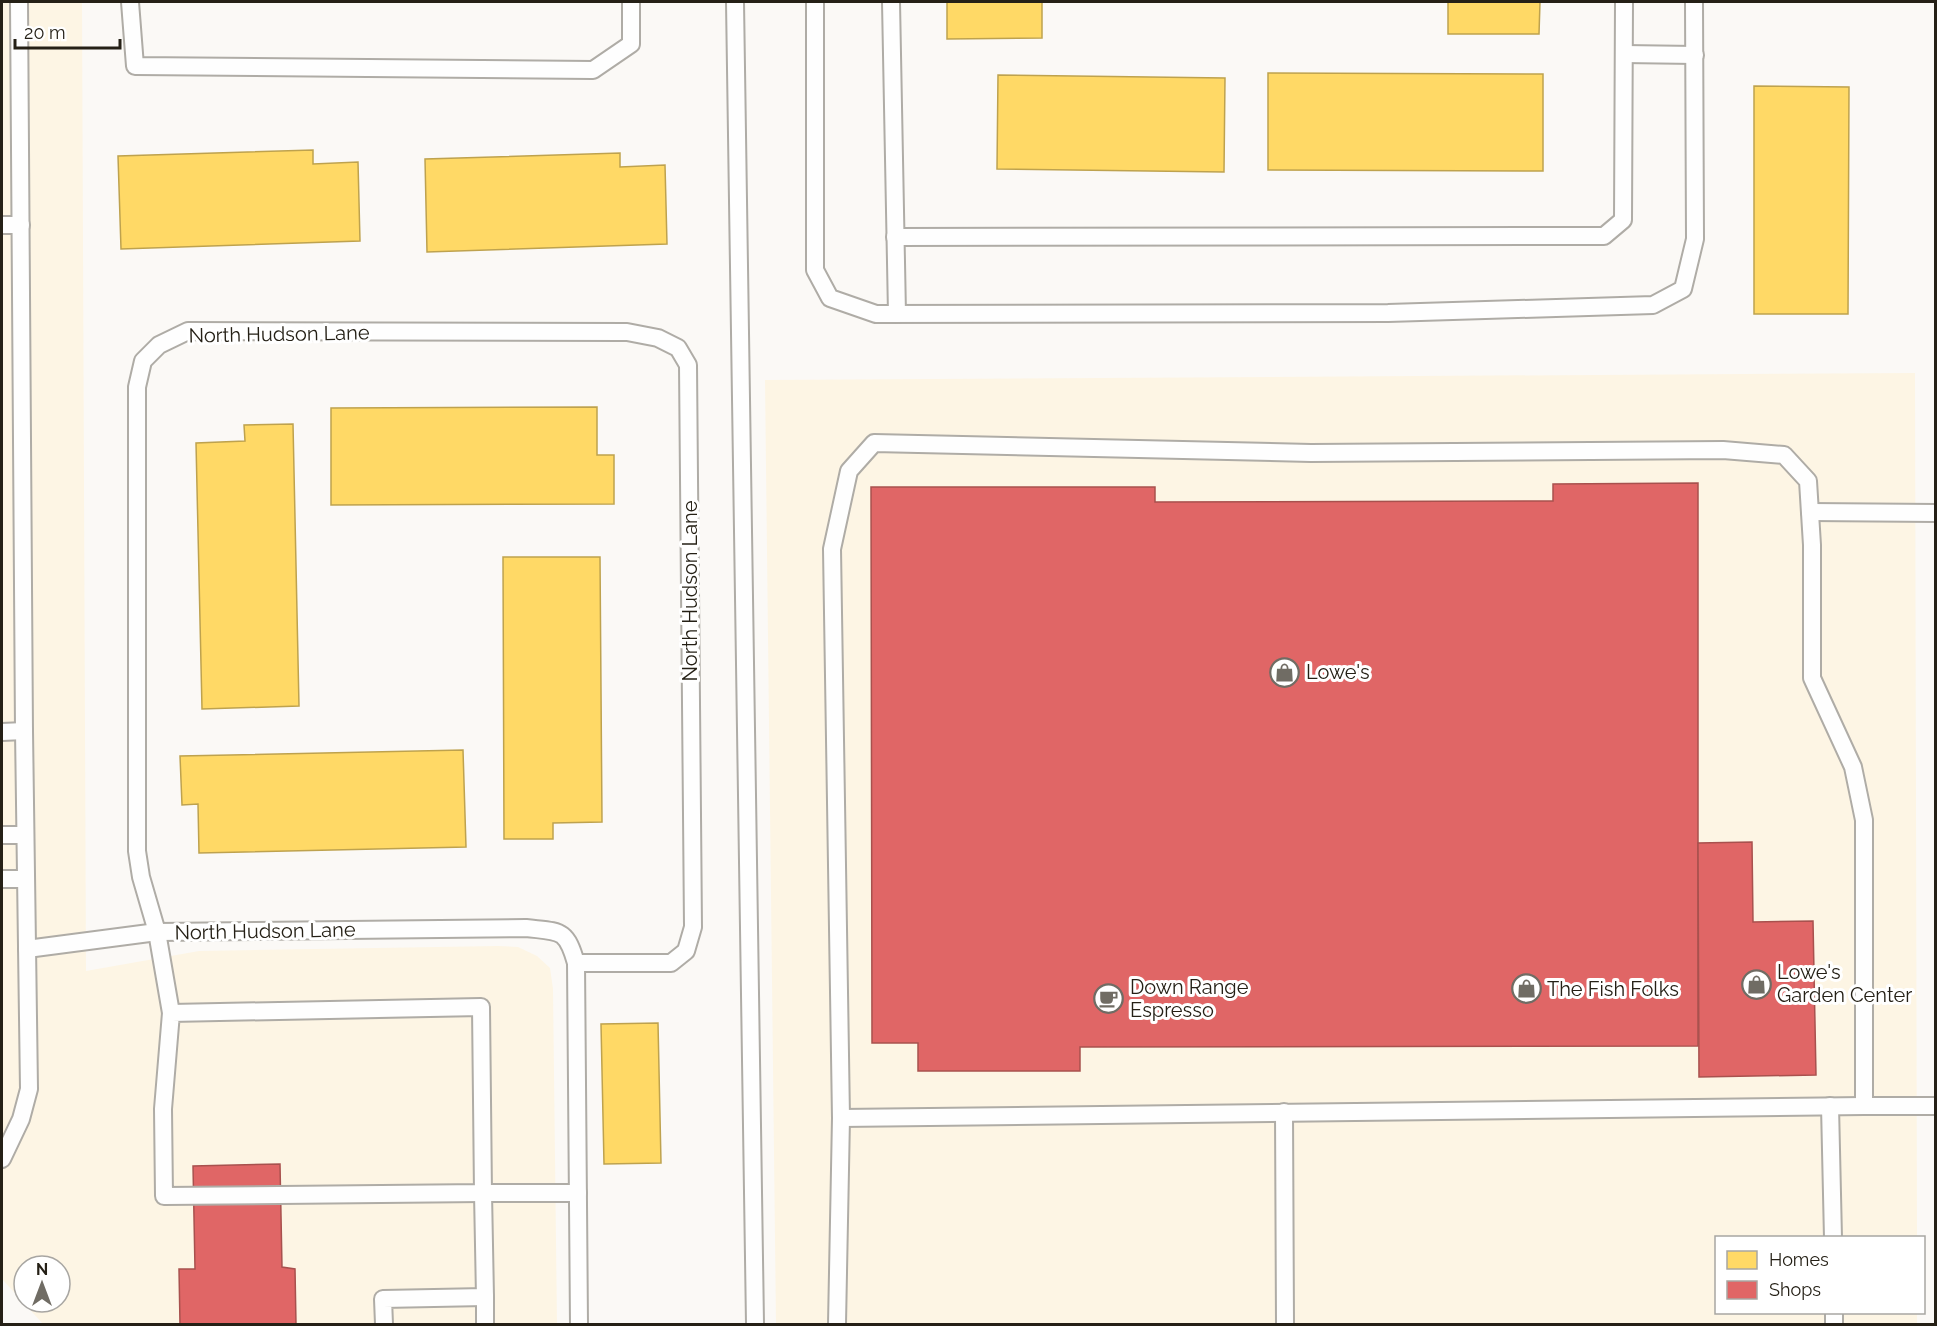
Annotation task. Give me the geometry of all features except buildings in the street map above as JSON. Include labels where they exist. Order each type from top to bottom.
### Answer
[{"type":"lane","points":[[2,1159],[21,1119],[29,1089],[19,2]]},
{"type":"lane","points":[[130,2],[135,66],[593,70],[631,44],[631,2]]},
{"type":"lane","points":[[735,2],[755,1324]]},
{"type":"lane","points":[[814,2],[814,270],[830,298],[876,314],[1388,313],[1653,305],[1683,289],[1695,239],[1694,2]]},
{"type":"lane","points":[[891,2],[897,314]]},
{"type":"lane","points":[[895,237],[1604,236],[1623,220],[1624,2]]},
{"type":"lane","points":[[1624,54],[1695,55]]},
{"type":"lane","points":[[2,225],[21,225]]},
{"type":"lane","name":"North Hudson Lane","points":[[576,963],[671,963],[686,951],[693,927],[688,365],[678,348],[658,338],[627,332],[188,331],[159,345],[143,361],[137,387],[137,851],[141,877],[157,932],[526,928],[557,931],[570,941],[576,963],[579,1324]]},
{"type":"lane","points":[[837,1324],[841,1118],[832,549],[849,471],[874,443],[1311,453],[1723,450],[1784,455],[1808,481],[1812,544],[1812,678],[1853,767],[1864,820],[1864,1106]]},
{"type":"lane","points":[[1810,512],[1935,513]]},
{"type":"lane","points":[[2,732],[24,731]]},
{"type":"lane","points":[[2,835],[26,835]]},
{"type":"lane","points":[[2,879],[26,879]]},
{"type":"lane","points":[[27,949],[157,932],[171,1013],[163,1109],[164,1196],[578,1193]]},
{"type":"lane","points":[[171,1013],[482,1007],[485,1324]]},
{"type":"lane","points":[[1830,1106],[1833,1236]]},
{"type":"lane","points":[[841,1118],[1935,1106]]},
{"type":"lane","points":[[1284,1112],[1285,1324]]},
{"type":"lane","points":[[384,1324],[383,1299],[485,1298]]},
{"type":"shaded area","points":[[2,2],[82,2],[86,971],[199,951],[498,946],[518,947],[537,956],[550,968],[553,989],[557,1324],[43,1324],[34,1314],[72,1314],[72,1254],[12,1254],[12,1290],[2,1279]]},
{"type":"shaded area","points":[[1915,373],[1917,1236],[1715,1236],[1715,1314],[1917,1314],[1917,1324],[776,1324],[765,380]]},
{"type":"place","name":"Lowe's","points":[[1285,672]]},
{"type":"place","name":"Lowe's Garden Center","points":[[1756,984]]},
{"type":"place","name":"The Fish Folks","points":[[1526,989]]},
{"type":"place","name":"Down Range Espresso","points":[[1109,998]]}]
